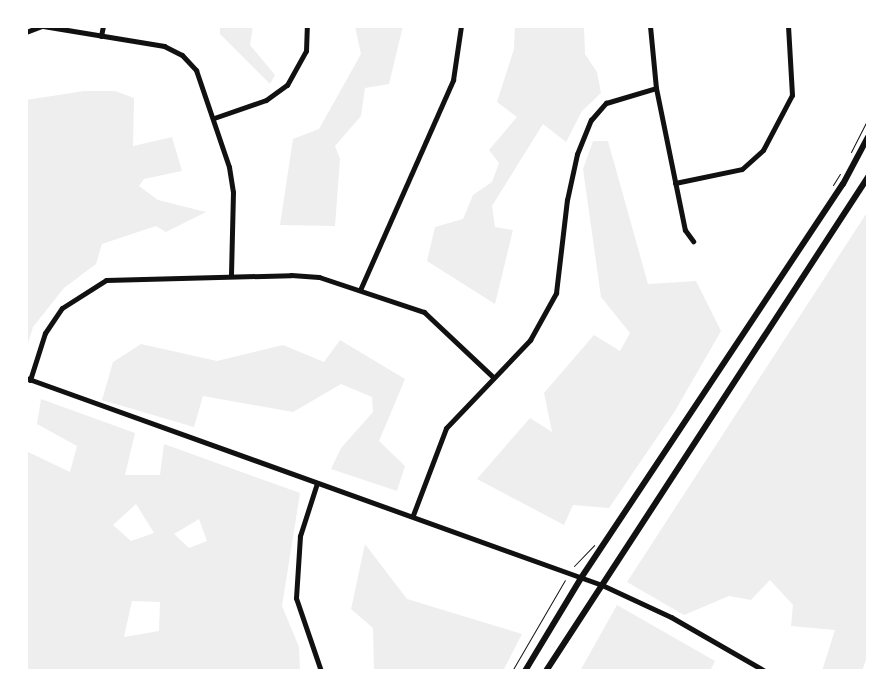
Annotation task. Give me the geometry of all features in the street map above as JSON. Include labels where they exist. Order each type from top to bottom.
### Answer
[{"type":"street","points":[[26,32],[42,26],[164,46],[182,55],[196,70],[214,118],[233,192],[231,275]]},
{"type":"street","points":[[101,36],[103,26]]},
{"type":"street","points":[[214,118],[266,100],[287,85],[306,51],[307,26]]},
{"type":"street","points":[[360,290],[391,211],[453,80],[461,26]]},
{"type":"street","points":[[650,26],[656,88],[685,230],[692,241]]},
{"type":"street","points":[[675,183],[742,169],[763,150],[792,95],[788,26]]},
{"type":"street","points":[[413,515],[446,428],[530,340],[556,293],[567,200],[577,154],[591,120],[606,103],[656,88]]},
{"type":"street","points":[[525,671],[581,578],[844,184],[868,136]]},
{"type":"street","points":[[546,671],[868,177]]},
{"type":"street","points":[[493,377],[424,312],[360,290],[306,275],[231,275],[106,280],[62,308],[46,333],[28,379],[413,515],[602,585],[671,617],[765,671]]},
{"type":"street","points":[[316,482],[300,536],[296,598],[321,671]]},
{"type":"path","points":[[574,567],[598,538]]},
{"type":"path","points":[[512,671],[565,580]]},
{"type":"shaded area","points":[[220,26],[253,26],[250,45],[275,75],[270,84],[220,34]]},
{"type":"shaded area","points":[[355,26],[403,26],[389,84],[365,88],[361,116],[335,146],[340,159],[335,226],[280,225],[293,139],[319,129],[361,54]]},
{"type":"shaded area","points":[[515,26],[584,26],[585,54],[597,72],[601,93],[582,111],[566,142],[543,124],[492,206],[495,227],[513,230],[495,304],[427,261],[435,227],[463,219],[473,195],[492,182],[499,163],[489,150],[517,117],[497,102],[514,49]]},
{"type":"shaded area","points":[[84,91],[115,91],[134,98],[133,146],[172,137],[182,171],[144,179],[139,186],[158,200],[206,212],[166,232],[156,226],[102,244],[96,264],[64,288],[33,327],[26,349],[26,100]]},
{"type":"shaded area","points":[[593,141],[608,141],[648,284],[696,281],[721,331],[675,411],[609,508],[573,505],[564,525],[477,479],[530,418],[552,432],[544,393],[594,335],[620,351],[630,333],[601,297],[583,169]]},
{"type":"shaded area","points":[[868,211],[868,654],[862,671],[822,671],[835,630],[791,626],[793,605],[770,580],[751,600],[729,596],[684,615],[627,582]]},
{"type":"shaded area","points":[[340,340],[405,379],[379,441],[405,466],[397,491],[331,469],[341,448],[373,412],[372,397],[341,384],[293,412],[203,396],[194,427],[102,400],[113,362],[141,344],[217,361],[283,345],[324,362]]},
{"type":"shaded area","points":[[41,399],[135,433],[125,475],[160,475],[164,444],[300,493],[282,606],[299,647],[300,671],[26,671],[26,451],[70,472],[77,446],[37,424]],"holes":[[[136,504],[154,533],[131,541],[113,525]],[[199,519],[207,541],[189,548],[174,534]],[[132,601],[160,602],[159,631],[124,637]]]},
{"type":"shaded area","points":[[365,544],[407,599],[522,634],[503,671],[374,671],[373,628],[351,609]]},
{"type":"shaded area","points":[[617,605],[715,661],[710,671],[580,671]]}]
